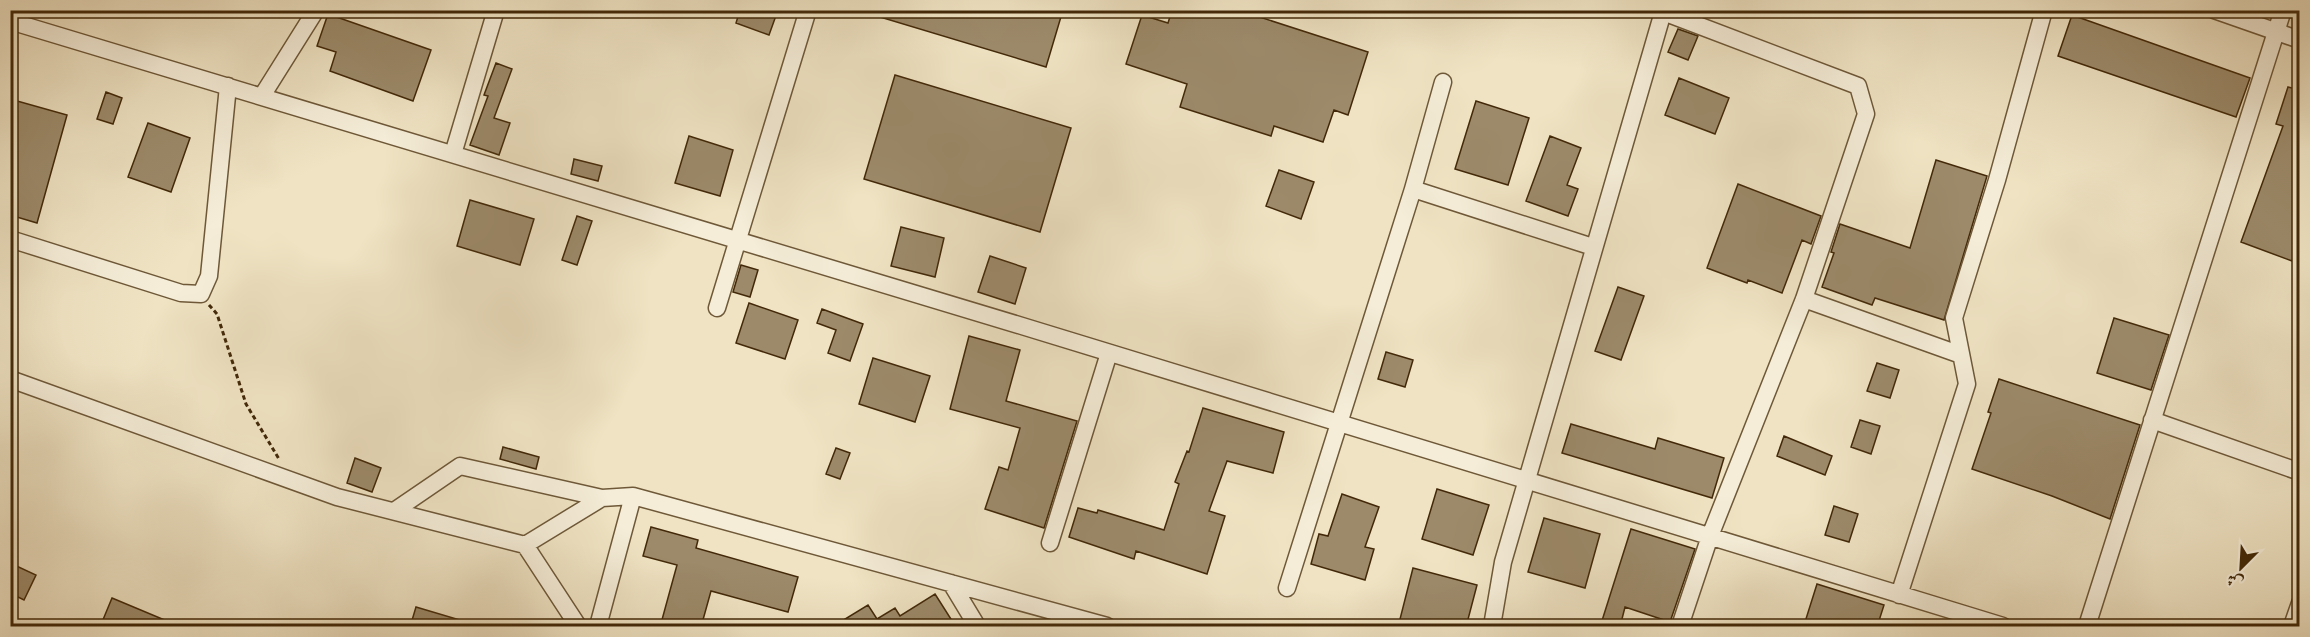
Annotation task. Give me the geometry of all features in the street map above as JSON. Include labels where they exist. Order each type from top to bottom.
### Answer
[{"type":"street","points":[[262,96],[316,10]]},
{"type":"street","points":[[453,154],[496,10]]},
{"type":"street","points":[[717,308],[808,10]]},
{"type":"street","points":[[1899,594],[1967,384],[1954,318],[1997,180],[2044,10]]},
{"type":"street","points":[[2214,10],[2300,40]]},
{"type":"street","points":[[2087,627],[2283,10]]},
{"type":"street","points":[[1492,627],[1503,562],[1660,11],[1858,86],[1866,114],[1804,299],[1710,536],[1680,627]]},
{"type":"street","points":[[10,21],[1109,352],[2003,627]]},
{"type":"street","points":[[1287,588],[1413,189],[1443,82]]},
{"type":"street","points":[[10,239],[180,293],[201,294],[209,276],[228,86]]},
{"type":"street","points":[[1413,189],[1593,247]]},
{"type":"street","points":[[1804,299],[1961,355]]},
{"type":"street","points":[[1050,543],[1109,352]]},
{"type":"street","points":[[10,379],[337,497],[525,545],[578,627]]},
{"type":"street","points":[[2152,420],[2300,472]]},
{"type":"street","points":[[394,512],[460,466],[602,498],[633,496],[1107,627]]},
{"type":"street","points":[[598,627],[633,496]]},
{"type":"street","points":[[525,545],[602,498]]},
{"type":"street","points":[[951,583],[977,627]]},
{"type":"street","points":[[2292,627],[2300,603]]},
{"type":"path","points":[[201,294],[217,314],[246,404],[289,480]]},
{"type":"building","points":[[740,10],[778,10],[769,35],[736,23]]},
{"type":"building","points":[[871,10],[1063,10],[1046,67],[870,14]]},
{"type":"building","points":[[1172,10],[1238,10],[1368,52],[1348,115],[1334,110],[1323,142],[1274,126],[1271,136],[1180,107],[1187,84],[1126,64],[1142,15],[1168,23]]},
{"type":"building","points":[[328,14],[431,50],[413,101],[330,71],[336,52],[317,46]]},
{"type":"building","points":[[2072,15],[2250,78],[2236,117],[2058,56]]},
{"type":"building","points":[[1678,29],[1698,36],[1688,60],[1668,52]]},
{"type":"building","points":[[496,63],[512,69],[494,118],[510,123],[499,155],[470,145],[488,96],[484,95]]},
{"type":"building","points":[[895,75],[1071,128],[1040,232],[864,179]]},
{"type":"building","points":[[1679,78],[1729,98],[1715,134],[1665,115]]},
{"type":"building","points":[[2288,87],[2300,90],[2300,241],[2292,261],[2241,242],[2283,126],[2276,124]]},
{"type":"building","points":[[106,92],[122,98],[113,124],[97,119]]},
{"type":"building","points":[[10,99],[67,115],[37,223],[10,215]]},
{"type":"building","points":[[1476,101],[1529,118],[1508,185],[1455,169]]},
{"type":"building","points":[[148,123],[190,138],[171,192],[128,177]]},
{"type":"building","points":[[689,136],[733,150],[720,196],[675,183]]},
{"type":"building","points":[[1550,136],[1581,148],[1567,185],[1578,189],[1568,216],[1526,201]]},
{"type":"building","points":[[574,159],[602,166],[598,181],[571,174]]},
{"type":"building","points":[[1936,160],[1987,176],[1944,320],[1875,298],[1872,305],[1822,287],[1834,253],[1831,252],[1840,224],[1910,248]]},
{"type":"building","points":[[1279,170],[1314,182],[1301,219],[1266,206]]},
{"type":"building","points":[[1738,184],[1821,216],[1811,244],[1802,240],[1782,293],[1707,268]]},
{"type":"building","points":[[470,200],[534,219],[520,265],[457,246]]},
{"type":"building","points":[[577,216],[592,221],[577,265],[562,260]]},
{"type":"building","points":[[901,227],[944,238],[935,277],[891,266]]},
{"type":"building","points":[[990,256],[1026,268],[1015,304],[978,292]]},
{"type":"building","points":[[741,265],[758,270],[750,297],[733,292]]},
{"type":"building","points":[[1618,287],[1644,296],[1621,360],[1595,351]]},
{"type":"building","points":[[749,303],[798,320],[785,359],[736,343]]},
{"type":"building","points":[[822,309],[863,324],[850,361],[828,353],[836,330],[817,323]]},
{"type":"building","points":[[2114,318],[2169,335],[2151,390],[2097,373]]},
{"type":"building","points":[[969,336],[1020,350],[1006,401],[1077,421],[1044,528],[985,509],[999,467],[1008,470],[1020,428],[950,409]]},
{"type":"building","points":[[1386,352],[1413,360],[1405,387],[1378,379]]},
{"type":"building","points":[[873,358],[930,376],[915,422],[859,404]]},
{"type":"building","points":[[1877,363],[1899,370],[1890,398],[1867,391]]},
{"type":"building","points":[[1999,379],[2140,425],[2110,519],[2052,496],[1972,469],[1991,413],[1988,412]]},
{"type":"building","points":[[1203,408],[1284,432],[1273,473],[1227,461],[1209,511],[1225,516],[1207,574],[1136,551],[1134,559],[1069,537],[1078,508],[1097,513],[1098,510],[1164,530],[1179,484],[1175,482],[1187,451],[1189,452]]},
{"type":"building","points":[[1860,420],[1880,426],[1871,454],[1851,447]]},
{"type":"building","points":[[1571,424],[1655,449],[1658,438],[1724,458],[1712,498],[1562,453]]},
{"type":"building","points":[[1784,436],[1832,456],[1825,475],[1777,456]]},
{"type":"building","points":[[503,447],[539,457],[536,469],[500,459]]},
{"type":"building","points":[[836,448],[850,453],[840,479],[826,474]]},
{"type":"building","points":[[355,458],[381,468],[372,492],[347,483]]},
{"type":"building","points":[[1437,489],[1489,505],[1473,555],[1422,539]]},
{"type":"building","points":[[1342,494],[1379,507],[1365,547],[1374,549],[1365,580],[1311,564],[1319,534],[1328,536]]},
{"type":"building","points":[[1834,506],[1858,514],[1849,542],[1825,535]]},
{"type":"building","points":[[1544,518],[1600,534],[1585,588],[1528,572]]},
{"type":"building","points":[[651,527],[698,540],[696,548],[798,577],[788,612],[711,591],[701,627],[660,627],[677,565],[643,556]]},
{"type":"building","points":[[1631,529],[1695,549],[1670,622],[1625,607],[1620,627],[1600,627]]},
{"type":"building","points":[[10,563],[36,575],[24,600],[10,593]]},
{"type":"building","points":[[1413,568],[1477,585],[1466,627],[1398,627]]},
{"type":"building","points":[[1817,584],[1884,605],[1877,627],[1821,627],[1805,622]]},
{"type":"building","points":[[935,594],[956,627],[832,627],[868,605],[877,619],[895,608],[900,616]]},
{"type":"building","points":[[112,598],[179,626],[179,627],[100,627]]},
{"type":"building","points":[[416,607],[470,623],[470,627],[410,627]]}]
